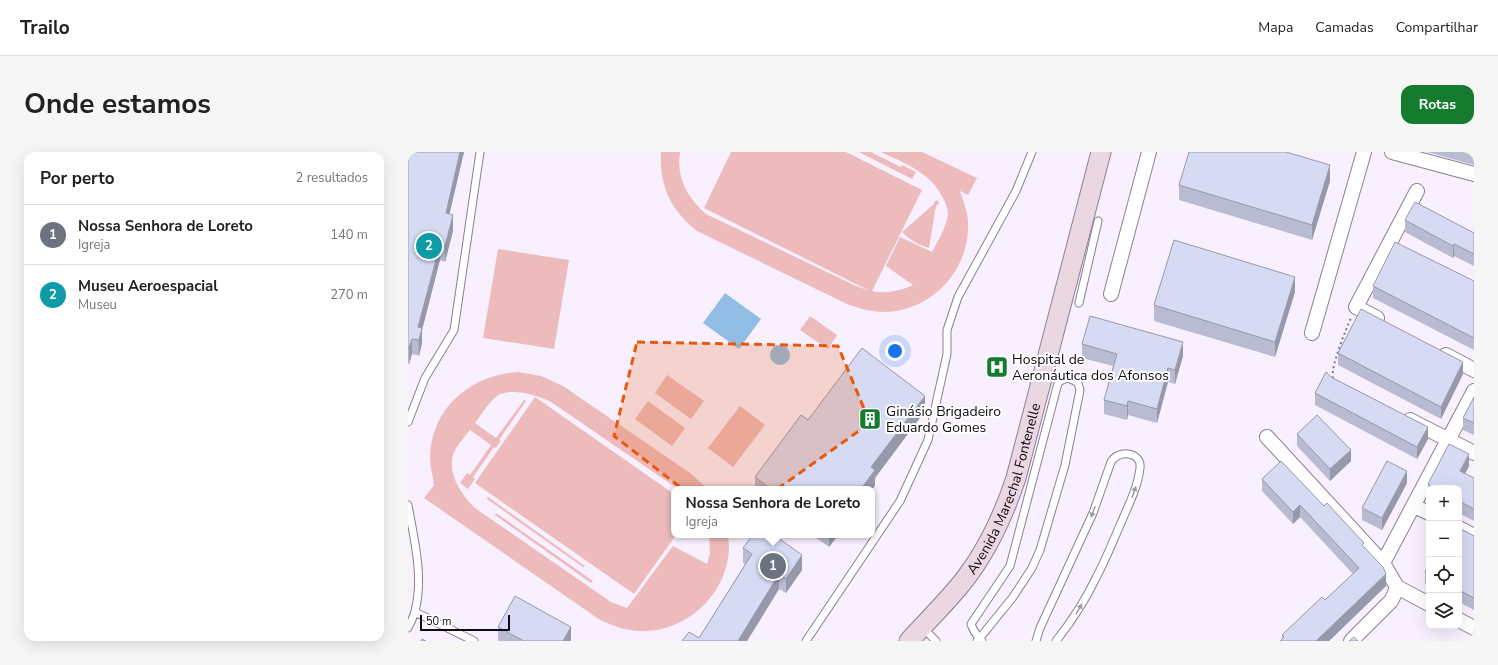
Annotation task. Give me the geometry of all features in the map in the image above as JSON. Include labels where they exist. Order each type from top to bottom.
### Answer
[{"type":"main road","name":"Avenida Marechal Fontenelle","points":[[909,641],[965,580],[990,541],[1006,509],[1016,478],[1045,365],[1073,290],[1101,152]]},
{"type":"street","points":[[1111,294],[1149,152]]},
{"type":"street","points":[[1312,333],[1364,152]]},
{"type":"street","points":[[1392,152],[1474,174]]},
{"type":"street","points":[[1391,326],[1356,307],[1417,191]]},
{"type":"street","points":[[1391,242],[1404,249]]},
{"type":"street","points":[[1432,348],[1474,370]]},
{"type":"street","points":[[1383,563],[1474,391]]},
{"type":"street","points":[[1400,415],[1474,453]]},
{"type":"street","points":[[1267,437],[1383,563],[1397,587],[1426,602]]},
{"type":"street","points":[[1414,506],[1426,512]]},
{"type":"street","points":[[1462,530],[1474,536]]},
{"type":"street","points":[[1351,641],[1391,601],[1397,587]]},
{"type":"street","points":[[1462,622],[1474,628]]},
{"type":"lane","points":[[408,422],[425,378],[454,330],[480,152]]},
{"type":"lane","points":[[806,641],[900,501],[928,440],[947,354],[947,330],[958,298],[1016,191],[1032,152]]},
{"type":"lane","points":[[1063,327],[1073,290],[1098,221]]},
{"type":"lane","points":[[1073,290],[1079,303]]},
{"type":"lane","points":[[1045,365],[1058,346]]},
{"type":"lane","points":[[1070,378],[1078,383],[1080,390],[1066,465],[1040,550],[1032,568],[1013,597],[979,640],[971,624],[1010,566],[1058,383],[1063,379],[1070,378]]},
{"type":"lane","points":[[1036,641],[1040,628],[1093,513],[1110,462],[1113,457],[1118,454],[1126,454],[1136,457],[1140,461],[1141,468],[1134,492],[1098,576],[1073,618],[1056,641]]},
{"type":"lane","points":[[408,506],[417,558],[419,590],[415,612],[408,628]]},
{"type":"lane","points":[[415,612],[474,641]]},
{"type":"lane","points":[[922,627],[936,641]]},
{"type":"path","points":[[1335,381],[1332,376],[1334,367],[1346,330],[1356,307]]},
{"type":"highlighted area","points":[[637,342],[838,346],[870,423],[728,524],[614,436]]},
{"type":"shaded area","points":[[661,152],[680,152],[680,170],[684,186],[693,201],[706,214],[854,285],[870,291],[704,208],[731,152],[846,152],[922,190],[872,291],[887,292],[913,285],[886,266],[900,237],[932,252],[946,225],[948,215],[947,209],[939,191],[933,183],[909,165],[881,152],[922,152],[977,178],[968,195],[960,191],[968,220],[967,238],[963,254],[956,270],[946,283],[934,295],[919,304],[886,312],[871,311],[852,306],[697,231],[680,215],[668,196],[662,176]]},
{"type":"shaded area","points":[[859,152],[871,152],[901,167],[902,165],[916,172],[912,179]]},
{"type":"shaded area","points":[[938,200],[939,204],[936,206],[929,248],[914,242],[902,232],[934,204],[935,201]]},
{"type":"shaded area","points":[[498,249],[569,260],[554,349],[483,338]]},
{"type":"shaded area","points":[[810,316],[837,335],[828,349],[800,330]]},
{"type":"shaded area","points":[[518,372],[541,376],[563,386],[690,473],[705,486],[674,486],[551,402],[524,393],[509,392],[497,396],[488,405],[475,423],[496,438],[524,400],[526,401],[499,440],[501,441],[496,448],[494,447],[473,477],[475,479],[468,489],[460,483],[467,473],[470,475],[491,445],[470,430],[455,450],[452,458],[453,474],[465,496],[475,508],[611,602],[627,608],[673,546],[707,564],[710,553],[709,538],[728,538],[729,554],[724,572],[716,589],[705,604],[691,616],[675,625],[657,630],[638,631],[619,627],[600,620],[424,498],[434,485],[430,458],[432,440],[437,424],[456,397],[469,387],[500,375]]},
{"type":"shaded area","points":[[667,375],[704,401],[691,419],[655,393]]},
{"type":"shaded area","points":[[535,397],[671,492],[671,538],[674,538],[634,594],[475,483]]},
{"type":"shaded area","points":[[648,401],[685,428],[672,446],[635,419]]},
{"type":"shaded area","points":[[740,406],[765,425],[733,467],[708,448]]},
{"type":"shaded area","points":[[488,497],[585,566],[583,567],[487,499]]},
{"type":"shaded area","points":[[496,513],[593,581],[591,583],[495,515]]},
{"type":"water","points":[[725,293],[761,319],[739,349],[703,323]]},
{"type":"water","points":[[780,345],[787,348],[790,355],[787,362],[780,365],[773,362],[770,355],[773,348]]},
{"type":"building","points":[[408,152],[460,152],[446,213],[453,215],[445,246],[440,245],[418,327],[422,328],[419,340],[412,339],[409,348],[408,348]]},
{"type":"building","points":[[1189,152],[1286,152],[1330,165],[1312,225],[1179,185]]},
{"type":"building","points":[[1415,202],[1474,233],[1474,254],[1454,244],[1453,246],[1405,220]]},
{"type":"building","points":[[1174,240],[1295,277],[1275,342],[1154,305]]},
{"type":"building","points":[[1395,242],[1474,281],[1474,338],[1373,286]]},
{"type":"building","points":[[1361,309],[1463,362],[1441,407],[1338,353]]},
{"type":"building","points":[[1090,316],[1183,342],[1175,370],[1168,368],[1157,409],[1128,401],[1127,406],[1104,400],[1117,354],[1082,344]]},
{"type":"building","points":[[862,348],[925,396],[871,467],[875,470],[863,486],[767,486],[755,477],[801,415],[808,420]]},
{"type":"building","points":[[1326,372],[1331,377],[1428,427],[1417,447],[1315,393]]},
{"type":"building","points":[[1474,397],[1474,423],[1463,418]]},
{"type":"building","points":[[1317,415],[1351,450],[1330,469],[1297,434]]},
{"type":"building","points":[[1449,444],[1469,454],[1460,471],[1474,478],[1474,509],[1462,503],[1462,485],[1428,484]]},
{"type":"building","points":[[1281,461],[1324,506],[1327,503],[1364,543],[1362,545],[1383,567],[1386,574],[1316,641],[1280,641],[1284,637],[1282,635],[1322,597],[1325,600],[1359,568],[1300,505],[1293,512],[1262,479]]},
{"type":"building","points":[[1387,461],[1407,471],[1382,518],[1362,508]]},
{"type":"building","points":[[1462,530],[1474,536],[1474,598],[1462,592]]},
{"type":"building","points":[[751,538],[778,538],[802,555],[786,579],[779,574],[738,641],[682,641],[689,632],[699,638],[752,554],[743,548]]},
{"type":"building","points":[[515,596],[571,627],[563,641],[524,641],[498,627]]},
{"type":"building","points":[[1354,637],[1358,641],[1349,641]]},
{"type":"place","name":"Museu Aeroespacial","points":[[429,246]]},
{"type":"place","name":"Hospital de Aeronáutica dos Afonsos","points":[[997,367]]},
{"type":"place","name":"Ginásio Brigadeiro Eduardo Gomes","points":[[870,419]]},
{"type":"place","name":"Nossa Senhora de Loreto","points":[[773,566]]}]
